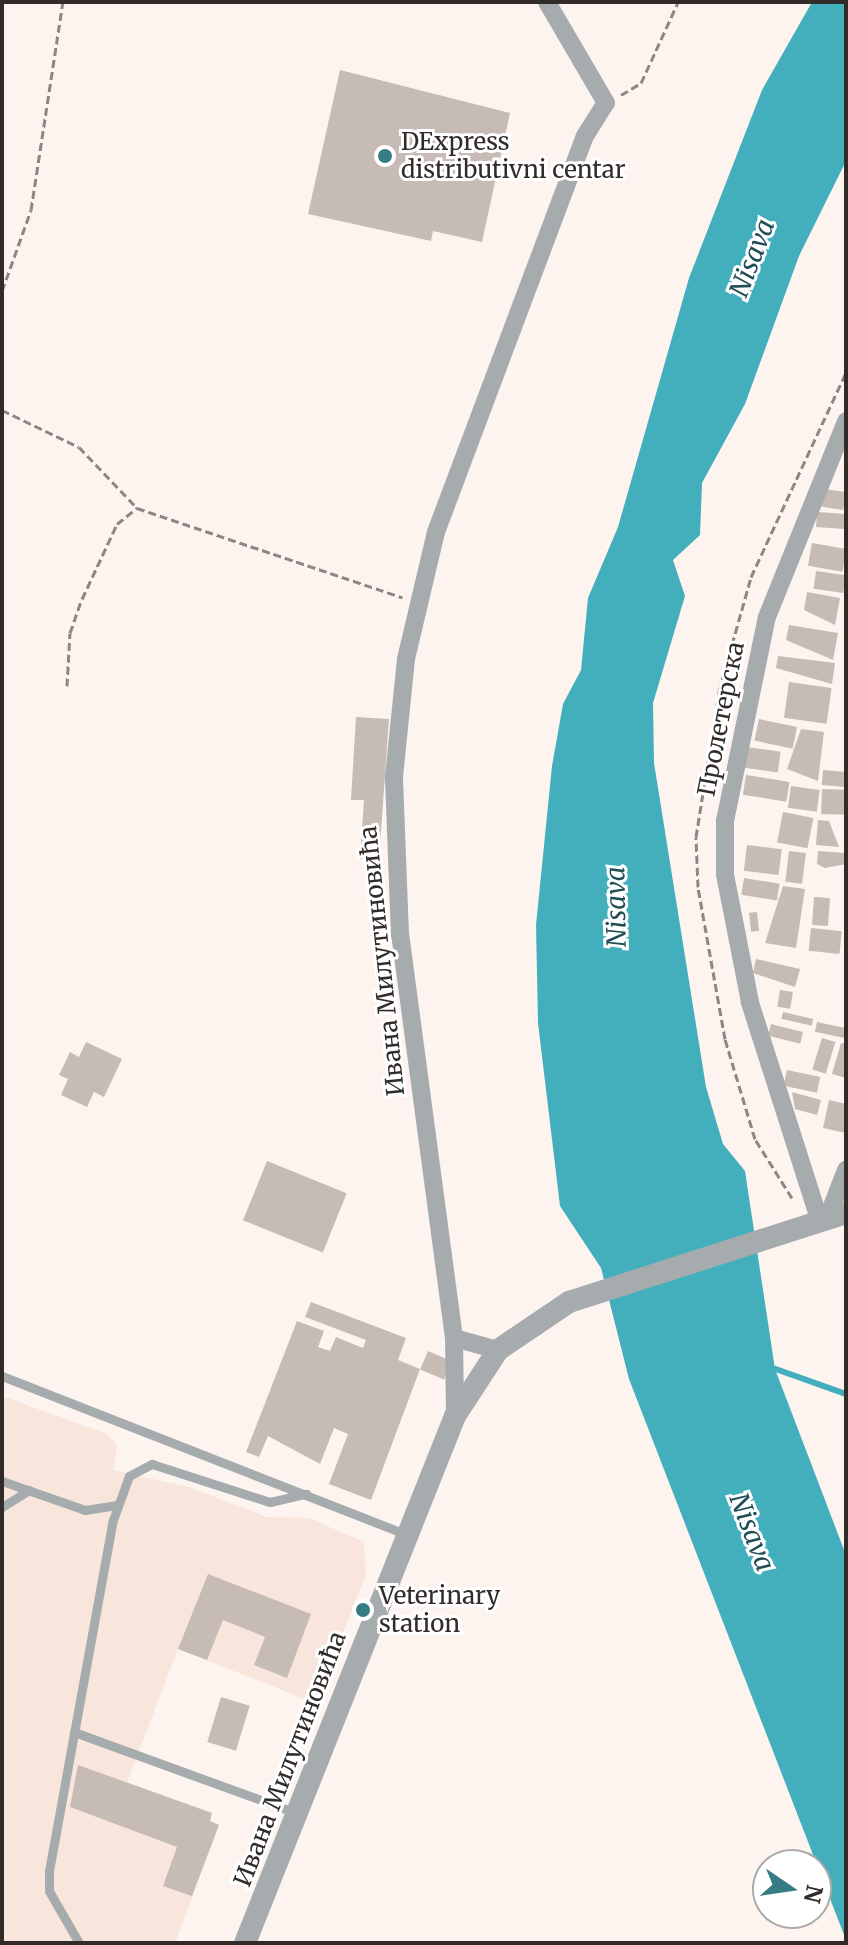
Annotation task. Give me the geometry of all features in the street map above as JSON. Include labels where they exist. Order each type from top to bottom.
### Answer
[{"type":"street","points":[[547,2],[606,103]]},
{"type":"street","name":"Ивана Милутиновића","points":[[455,1416],[454,1338],[392,836],[399,719],[417,602],[473,431],[585,136],[606,103]]},
{"type":"street","name":"Пролетерска","points":[[831,1218],[750,1002],[725,874],[725,821],[767,617],[846,421]]},
{"type":"street","points":[[831,1218],[846,1170]]},
{"type":"street","name":"Ивана Милутиновића","points":[[245,1943],[455,1416],[498,1350],[569,1302],[831,1218]]},
{"type":"street","points":[[454,1338],[498,1350]]},
{"type":"lane","points":[[2,1376],[406,1534]]},
{"type":"lane","points":[[79,1943],[49,1891],[74,1732],[118,1505],[129,1476],[152,1464],[270,1502],[306,1494]]},
{"type":"lane","points":[[2,1481],[85,1510],[118,1505]]},
{"type":"lane","points":[[2,1507],[29,1490]]},
{"type":"lane","points":[[74,1732],[297,1813]]},
{"type":"path","points":[[2,291],[31,210],[63,2]]},
{"type":"path","points":[[606,103],[641,83],[678,2]]},
{"type":"path","points":[[2,410],[79,447],[137,508],[417,602]]},
{"type":"path","points":[[67,686],[70,633],[90,578],[117,524],[137,508]]},
{"type":"shaded area","points":[[2,1396],[107,1434],[117,1445],[114,1470],[189,1487],[266,1517],[309,1518],[364,1542],[366,1575],[315,1703],[178,1649],[127,1782],[212,1813],[210,1821],[219,1825],[175,1943],[2,1943]]},
{"type":"water","name":"Nisava","points":[[812,2],[846,2],[846,161],[799,256],[745,404],[702,483],[700,535],[673,560],[685,596],[653,703],[654,763],[706,1087],[723,1144],[745,1171],[775,1369],[846,1555],[846,1940],[832,1904],[832,1849],[811,1849],[629,1379],[601,1268],[560,1206],[538,1023],[536,925],[552,766],[563,704],[581,670],[588,598],[618,527],[689,278],[762,90]]},
{"type":"building","name":"DExpress distributivni centar","points":[[340,70],[510,113],[482,242],[433,231],[431,241],[308,214]]},
{"type":"building","points":[[824,489],[846,492],[843,510],[821,507]]},
{"type":"building","points":[[817,512],[846,514],[845,529],[816,527]]},
{"type":"building","points":[[812,543],[846,549],[842,572],[808,566]]},
{"type":"building","points":[[816,571],[846,575],[843,593],[813,589]]},
{"type":"building","points":[[807,592],[840,598],[835,625],[804,610]]},
{"type":"building","points":[[789,625],[838,633],[833,660],[786,640]]},
{"type":"building","points":[[778,656],[835,663],[832,684],[776,668]]},
{"type":"building","points":[[789,682],[832,688],[827,724],[784,718]]},
{"type":"building","points":[[356,717],[389,719],[379,860],[360,859],[364,800],[351,800]]},
{"type":"building","points":[[759,719],[797,727],[793,749],[754,741]]},
{"type":"building","points":[[801,729],[824,732],[818,781],[787,769]]},
{"type":"building","points":[[747,747],[781,752],[778,773],[744,768]]},
{"type":"building","points":[[823,770],[846,772],[845,787],[822,785]]},
{"type":"building","points":[[746,775],[789,782],[786,802],[743,795]]},
{"type":"building","points":[[791,786],[820,790],[817,812],[788,808]]},
{"type":"building","points":[[822,789],[846,790],[845,815],[821,814]]},
{"type":"building","points":[[783,812],[813,818],[808,848],[777,842]]},
{"type":"building","points":[[818,820],[829,821],[839,847],[816,845]]},
{"type":"building","points":[[747,845],[782,849],[779,875],[744,871]]},
{"type":"building","points":[[789,851],[806,853],[802,884],[785,882]]},
{"type":"building","points":[[818,851],[846,853],[846,864],[825,868],[817,864]]},
{"type":"building","points":[[744,878],[780,884],[777,900],[741,895]]},
{"type":"building","points":[[783,886],[805,889],[796,948],[765,943]]},
{"type":"building","points":[[814,897],[830,898],[828,926],[812,925]]},
{"type":"building","points":[[757,912],[759,931],[751,932],[749,913]]},
{"type":"building","points":[[811,928],[842,931],[839,954],[809,951]]},
{"type":"building","points":[[756,959],[800,969],[795,987],[753,973]]},
{"type":"building","points":[[780,990],[793,992],[790,1009],[777,1007]]},
{"type":"building","points":[[783,1012],[813,1019],[812,1026],[781,1019]]},
{"type":"building","points":[[817,1022],[846,1028],[844,1038],[815,1032]]},
{"type":"building","points":[[771,1024],[803,1032],[800,1044],[768,1036]]},
{"type":"building","points":[[822,1038],[835,1042],[826,1074],[812,1070]]},
{"type":"building","points":[[86,1042],[122,1059],[104,1097],[94,1092],[87,1107],[61,1095],[68,1079],[59,1075],[70,1052],[79,1057]]},
{"type":"building","points":[[841,1043],[846,1044],[846,1078],[832,1074]]},
{"type":"building","points":[[787,1070],[820,1077],[817,1093],[784,1086]]},
{"type":"building","points":[[792,1092],[821,1100],[817,1115],[795,1109]]},
{"type":"building","points":[[829,1100],[846,1104],[846,1133],[823,1128]]},
{"type":"building","points":[[267,1161],[347,1193],[323,1253],[243,1220]]},
{"type":"building","points":[[311,1302],[406,1338],[398,1360],[420,1369],[371,1500],[329,1484],[348,1434],[334,1428],[320,1464],[268,1436],[259,1457],[246,1452],[297,1321],[324,1331],[318,1347],[330,1351],[336,1337],[363,1348],[366,1340],[305,1317]]},
{"type":"building","points":[[428,1351],[452,1361],[444,1380],[420,1369]]},
{"type":"building","points":[[208,1574],[311,1614],[287,1678],[254,1665],[265,1637],[223,1620],[207,1660],[178,1649]]},
{"type":"building","points":[[221,1697],[250,1706],[236,1751],[207,1742]]},
{"type":"building","points":[[78,1765],[212,1813],[210,1821],[219,1825],[192,1896],[163,1886],[177,1847],[70,1807]]},
{"type":"waterway","points":[[770,1367],[846,1394]]},
{"type":"place","name":"DExpress distributivni centar","points":[[385,156]]},
{"type":"place","name":"Veterinary station","points":[[363,1610]]}]
